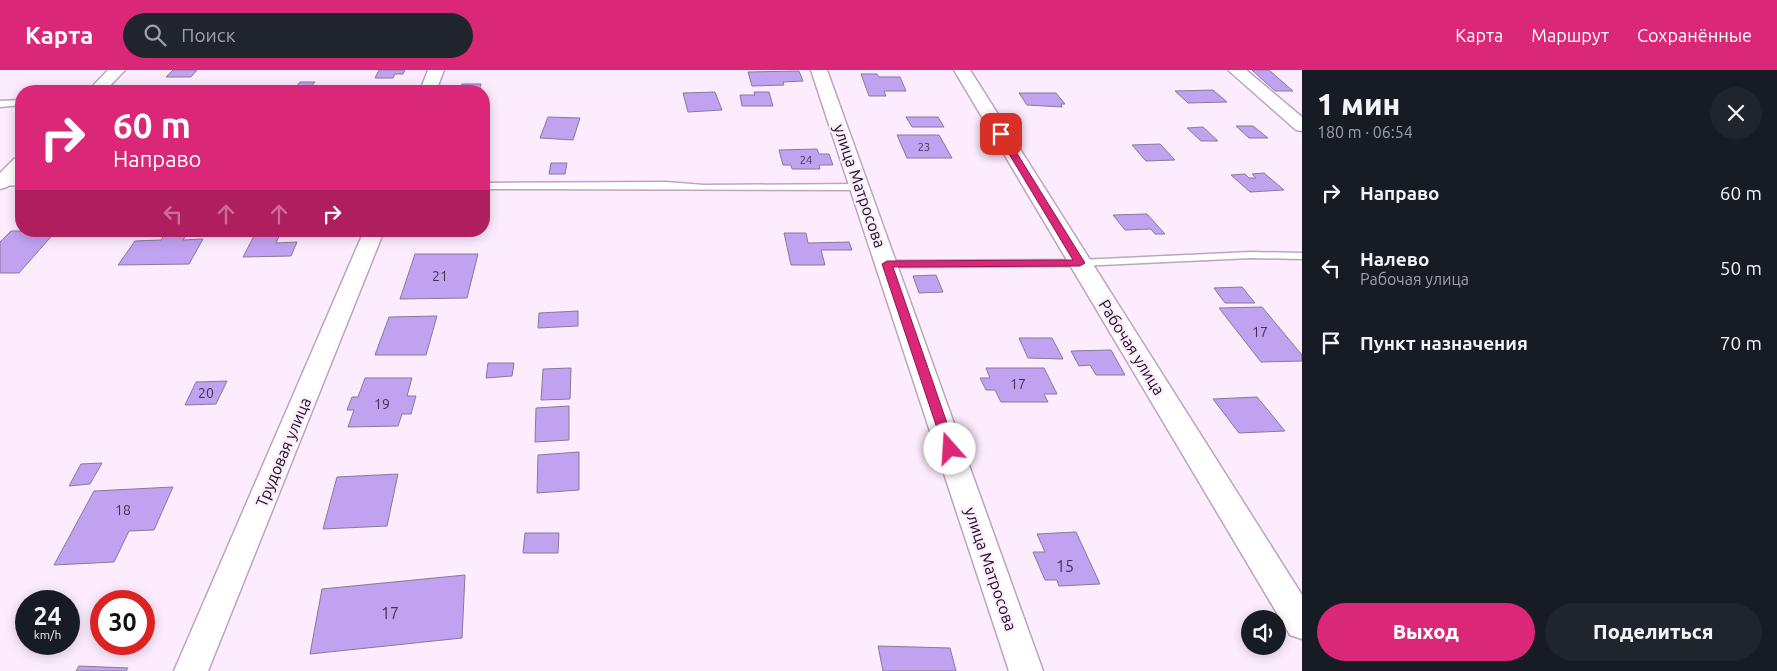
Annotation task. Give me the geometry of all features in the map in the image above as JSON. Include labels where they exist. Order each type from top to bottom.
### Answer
[{"type":"street","points":[[102,85],[117,70]]},
{"type":"street","points":[[430,85],[436,70]]},
{"type":"street","name":"улица Матросова","points":[[819,70],[861,187],[1026,671]]},
{"type":"street","name":"Рабочая улица","points":[[962,70],[1302,624]]},
{"type":"street","points":[[1236,70],[1302,126]]},
{"type":"street","points":[[0,183],[15,169]]},
{"type":"street","name":"Трудовая улица","points":[[191,671],[372,237]]},
{"type":"lane","points":[[0,104],[15,103]]},
{"type":"lane","points":[[0,183],[15,182]]},
{"type":"lane","points":[[490,186],[861,187]]},
{"type":"lane","points":[[887,264],[1080,263],[1251,255],[1302,256]]},
{"type":"building","points":[[173,70],[197,70],[191,77],[166,77]]},
{"type":"building","points":[[379,70],[405,70],[403,74],[395,74],[393,78],[375,78]]},
{"type":"building","points":[[1252,70],[1269,70],[1293,91],[1275,91]]},
{"type":"building","points":[[799,71],[803,81],[783,82],[784,85],[752,86],[748,72]]},
{"type":"building","points":[[861,74],[877,74],[879,77],[900,77],[906,91],[884,91],[886,96],[869,96]]},
{"type":"building","points":[[300,82],[315,82],[313,85],[298,85]]},
{"type":"building","points":[[462,84],[481,84],[481,85]]},
{"type":"building","points":[[1213,90],[1227,102],[1188,103],[1175,91]]},
{"type":"building","points":[[715,92],[722,110],[688,112],[683,93]]},
{"type":"building","points":[[754,92],[769,92],[773,106],[742,106],[740,95],[755,95]]},
{"type":"building","points":[[1019,93],[1056,93],[1065,104],[1061,104],[1062,107],[1027,105]]},
{"type":"building","points":[[548,117],[580,118],[573,140],[540,138]]},
{"type":"building","points":[[906,117],[938,117],[944,127],[912,127]]},
{"type":"building","points":[[1236,126],[1253,126],[1268,138],[1249,138]]},
{"type":"building","points":[[1203,127],[1218,141],[1201,141],[1187,128]]},
{"type":"building","points":[[897,135],[939,135],[952,158],[907,158]]},
{"type":"building","points":[[1160,144],[1175,160],[1146,161],[1132,145]]},
{"type":"building","points":[[817,149],[819,154],[829,154],[833,165],[819,165],[820,169],[792,169],[791,165],[783,165],[779,150]]},
{"type":"building","points":[[551,163],[567,163],[565,174],[549,174]]},
{"type":"building","points":[[1264,173],[1284,190],[1250,192],[1231,175],[1245,174],[1249,178],[1256,178],[1252,174]]},
{"type":"building","points":[[1147,214],[1165,234],[1155,234],[1151,229],[1125,230],[1113,215]]},
{"type":"building","points":[[11,231],[15,231],[15,237],[51,237],[19,273],[0,273],[0,242]]},
{"type":"building","points":[[784,233],[806,233],[808,243],[849,242],[852,250],[821,250],[825,265],[791,265]]},
{"type":"building","points":[[163,237],[185,237],[183,240],[203,239],[189,264],[118,265],[135,241],[161,240]]},
{"type":"building","points":[[253,237],[279,237],[276,243],[297,242],[291,256],[243,257]]},
{"type":"building","points":[[415,254],[478,254],[467,298],[400,299]]},
{"type":"building","points":[[936,275],[943,292],[919,293],[913,276]]},
{"type":"building","points":[[1242,287],[1255,303],[1225,303],[1214,288]]},
{"type":"building","points":[[1262,307],[1302,355],[1302,361],[1261,362],[1219,308]]},
{"type":"building","points":[[578,311],[578,326],[538,328],[539,313]]},
{"type":"building","points":[[437,316],[426,355],[375,355],[389,317]]},
{"type":"building","points":[[1019,338],[1052,338],[1063,359],[1028,358]]},
{"type":"building","points":[[1111,350],[1125,375],[1096,375],[1090,365],[1079,366],[1071,351]]},
{"type":"building","points":[[488,363],[514,363],[512,376],[486,378]]},
{"type":"building","points":[[571,368],[570,399],[541,400],[543,369]]},
{"type":"building","points":[[986,368],[1044,368],[1057,394],[1044,394],[1048,402],[1001,402],[995,390],[986,390],[980,378],[990,378]]},
{"type":"building","points":[[365,378],[412,378],[407,396],[416,396],[411,414],[402,414],[398,426],[348,427],[354,410],[347,410],[352,397],[358,397]]},
{"type":"building","points":[[227,381],[216,404],[185,405],[196,382]]},
{"type":"building","points":[[1257,397],[1285,431],[1239,433],[1213,399]]},
{"type":"building","points":[[569,406],[569,440],[535,442],[536,408]]},
{"type":"building","points":[[579,452],[579,490],[537,493],[538,455]]},
{"type":"building","points":[[102,463],[90,484],[69,486],[81,464]]},
{"type":"building","points":[[398,474],[387,526],[323,529],[337,477]]},
{"type":"building","points":[[173,487],[154,530],[129,531],[114,562],[54,565],[94,491]]},
{"type":"building","points":[[1076,532],[1100,584],[1059,586],[1057,580],[1045,580],[1033,552],[1045,552],[1037,534]]},
{"type":"building","points":[[525,533],[559,533],[558,553],[523,553]]},
{"type":"building","points":[[465,575],[462,638],[310,654],[322,589]]},
{"type":"building","points":[[878,646],[950,648],[956,671],[883,671]]},
{"type":"building","points":[[79,666],[128,668],[126,671],[76,671]]},
{"type":"route","points":[[950,449],[887,264],[1080,263],[1001,134]]}]
